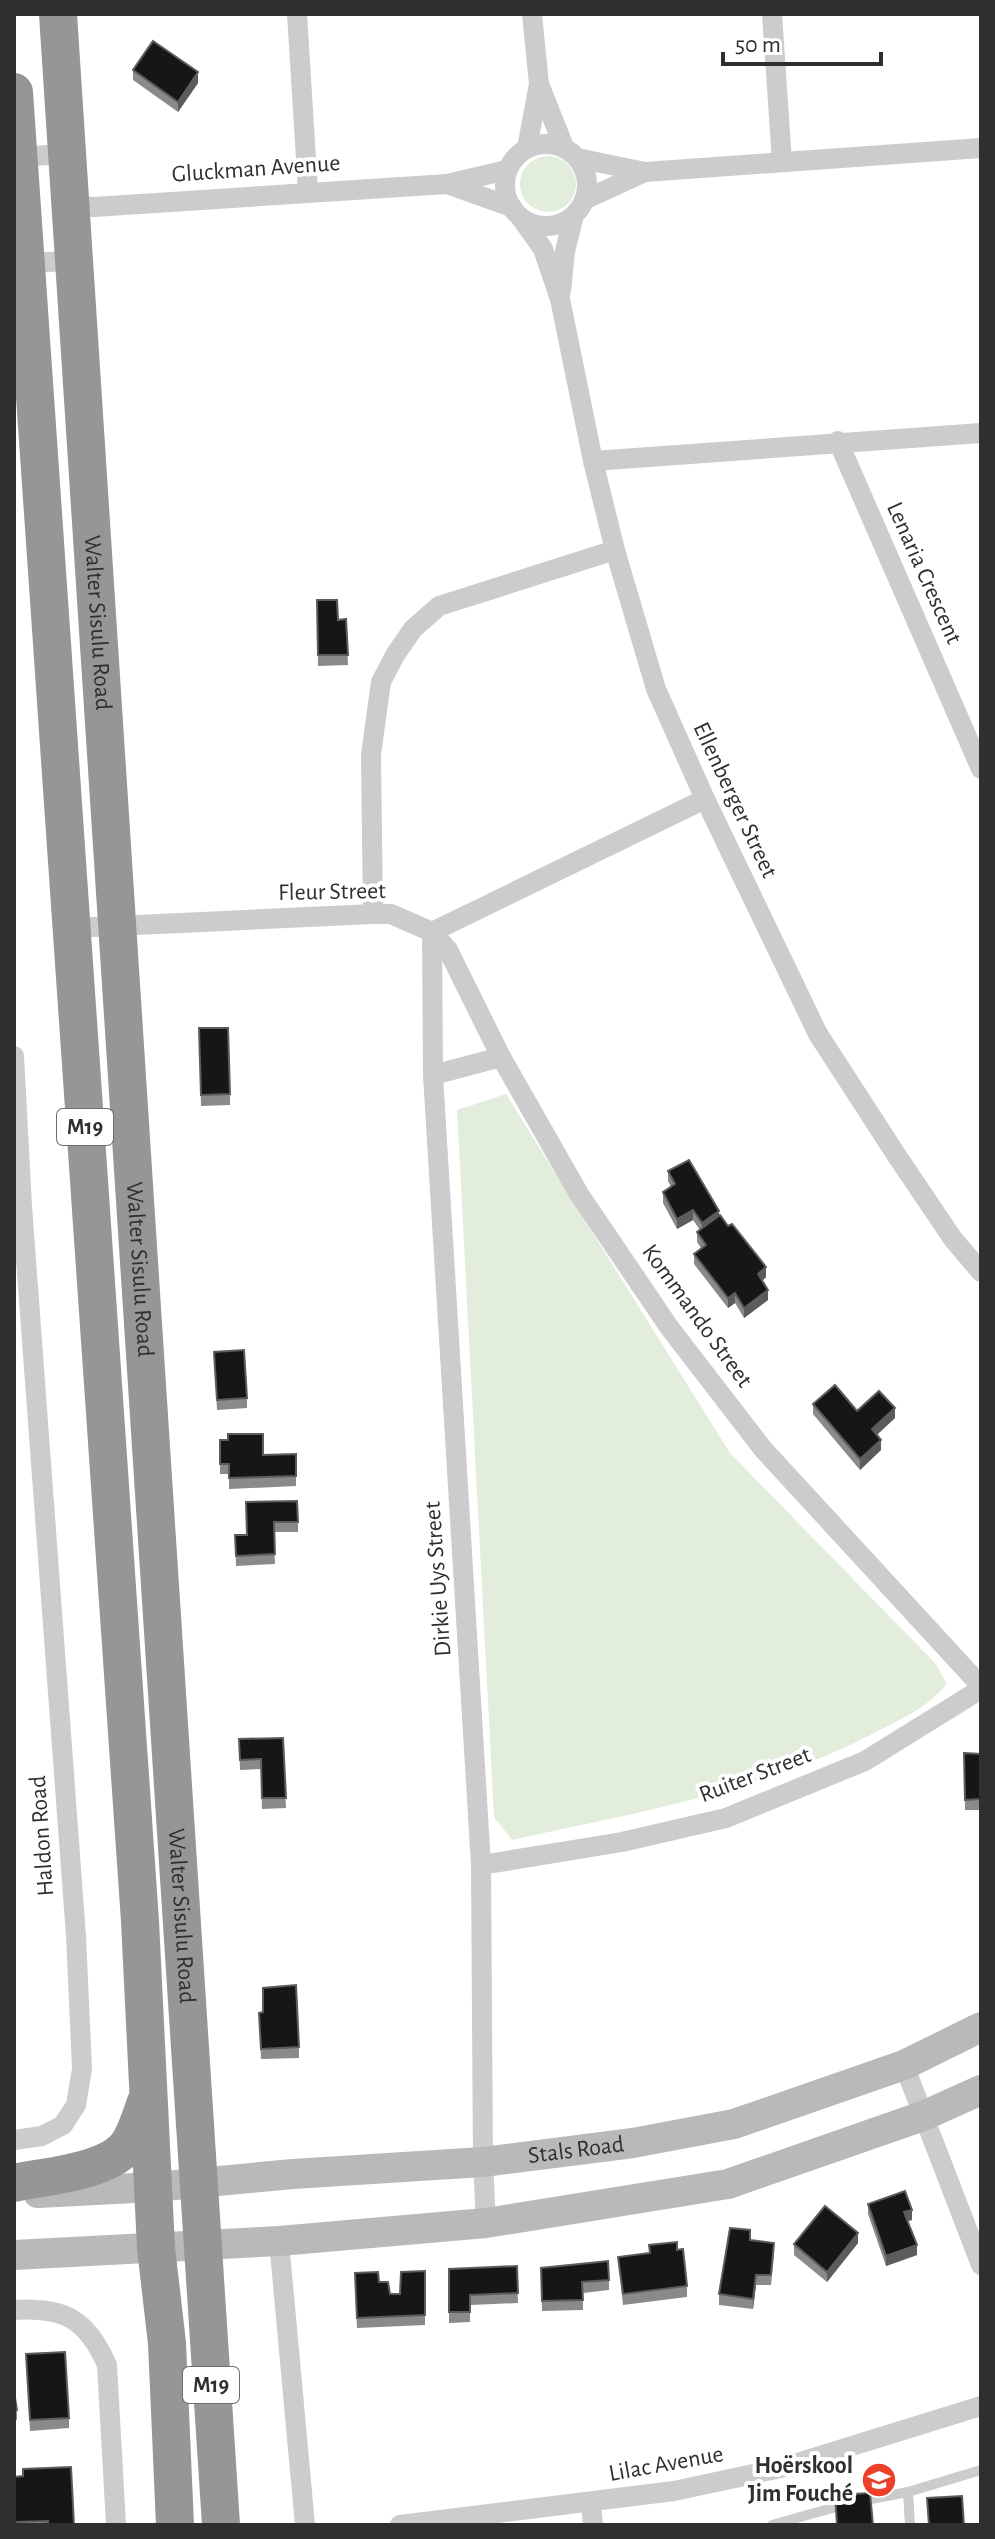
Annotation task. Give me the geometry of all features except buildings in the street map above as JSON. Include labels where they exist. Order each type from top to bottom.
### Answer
[{"type":"highway","name":"Walter Sisulu Road","points":[[58,14],[221,2525]]},
{"type":"highway","name":"Walter Sisulu Road","points":[[14,92],[20,264],[37,430],[133,1816],[156,2248],[167,2343],[175,2525]]},
{"type":"highway","points":[[37,430],[85,428]]},
{"type":"highway","points":[[57,717],[103,715]]},
{"type":"highway","points":[[95,1265],[138,1263]]},
{"type":"highway","points":[[117,1591],[159,1588]]},
{"type":"highway","points":[[133,1816],[174,1813]]},
{"type":"highway","points":[[14,2183],[98,2165],[118,2156],[131,2140],[148,2097]]},
{"type":"street","points":[[297,14],[308,191]]},
{"type":"street","points":[[527,148],[539,84],[532,14]]},
{"type":"street","points":[[772,14],[782,162]]},
{"type":"street","points":[[539,84],[570,152],[587,178],[579,208]]},
{"type":"street","points":[[645,172],[579,208],[562,223],[548,226],[534,224],[516,213],[506,193],[507,170],[515,157],[527,148],[545,143],[645,172],[981,148]]},
{"type":"street","points":[[16,157],[67,154]]},
{"type":"street","name":"Gluckman Avenue","points":[[70,205],[94,207],[447,184],[507,170]]},
{"type":"street","name":"Gluckman Avenue","points":[[447,184],[516,213]]},
{"type":"street","name":"Ellenberger Street","points":[[560,299],[565,251],[579,208]]},
{"type":"street","name":"Ellenberger Street","points":[[516,213],[543,249],[560,299],[593,461],[615,550],[656,689],[705,799],[818,1034],[953,1239],[981,1272]]},
{"type":"street","points":[[20,264],[74,261]]},
{"type":"street","points":[[593,461],[981,433]]},
{"type":"street","name":"Lenaria Crescent","points":[[838,441],[981,769]]},
{"type":"street","points":[[373,914],[371,755],[381,682],[395,655],[413,629],[439,606],[615,550]]},
{"type":"street","points":[[432,932],[705,799]]},
{"type":"street","name":"Fleur Street","points":[[71,928],[391,914],[432,932]]},
{"type":"street","name":"Kommando Street","points":[[432,932],[448,950],[501,1057],[579,1194],[669,1327],[763,1449],[981,1688]]},
{"type":"street","name":"Dirkie Uys Street","points":[[432,932],[433,1075],[481,1865],[486,2223]]},
{"type":"street","name":"Haldon Road","points":[[14,1056],[18,1206],[76,1936],[82,2069],[76,2105],[63,2125],[42,2136],[14,2140]]},
{"type":"street","points":[[433,1075],[501,1057]]},
{"type":"street","name":"Ruiter Street","points":[[481,1865],[622,1842],[726,1818],[865,1761],[981,1688]]},
{"type":"street","name":"Stals Road","points":[[14,2194],[154,2187],[483,2162],[633,2143],[734,2124],[904,2065],[981,2027]]},
{"type":"street","points":[[904,2065],[981,2265]]},
{"type":"street","points":[[14,2255],[279,2241],[486,2223],[728,2184],[923,2116],[981,2090]]},
{"type":"street","points":[[279,2241],[305,2525]]},
{"type":"street","points":[[14,2310],[50,2310],[68,2316],[83,2326],[96,2341],[107,2365],[116,2525]]},
{"type":"street","name":"Lilac Avenue","points":[[400,2525],[674,2491],[781,2468],[981,2406]]},
{"type":"street","points":[[591,2503],[593,2525]]},
{"type":"lane","points":[[772,2525],[850,2503],[908,2492],[981,2470]]},
{"type":"lane","points":[[908,2492],[910,2525]]},
{"type":"green space","points":[[548,156],[567,165],[576,184],[567,203],[548,212],[529,203],[520,184],[529,165]]},
{"type":"green space","points":[[506,1094],[730,1453],[935,1663],[947,1684],[909,1715],[793,1769],[654,1809],[512,1840],[494,1817],[457,1110]]},
{"type":"place","name":"Hoërskool Jim Fouché","points":[[879,2480]]}]
